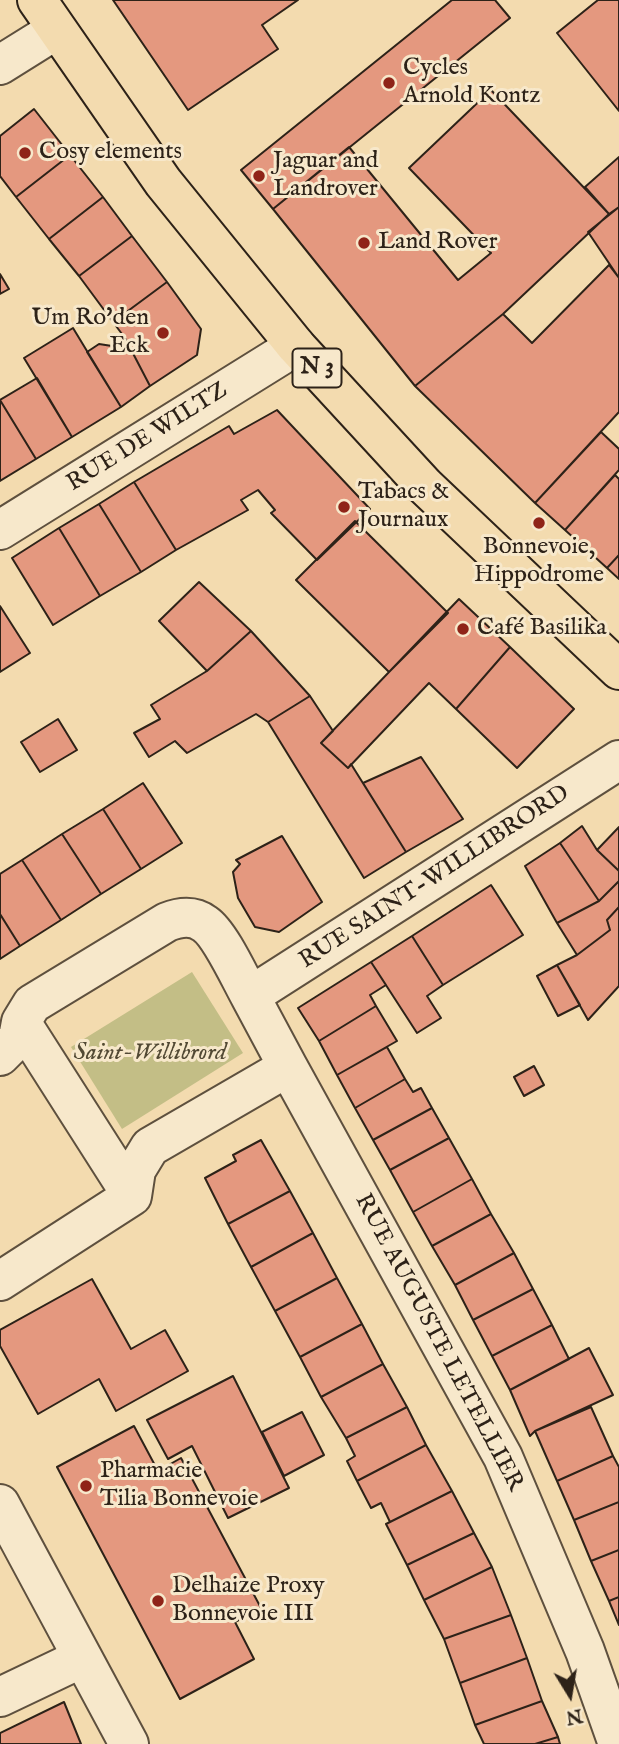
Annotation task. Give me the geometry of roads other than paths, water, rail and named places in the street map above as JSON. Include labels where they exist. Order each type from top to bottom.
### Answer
[{"type":"main road","name":"N 3","points":[[46,15],[163,182],[296,346],[425,486],[619,670]]},
{"type":"street","points":[[0,65],[46,15]]},
{"type":"street","name":"RUE DE WILTZ","points":[[0,530],[296,346]]},
{"type":"street","name":"RUE SAINT-WILLIBRORD","points":[[250,996],[619,760]]},
{"type":"street","points":[[0,1056],[18,1038],[21,1022],[32,1004],[167,922],[180,917],[193,918],[214,933],[288,1066],[150,1147],[136,1170],[132,1196],[0,1281]]},
{"type":"street","points":[[21,1022],[132,1196]]},
{"type":"street","name":"RUE AUGUSTE LETELLIER","points":[[288,1066],[503,1457],[585,1651],[618,1744]]},
{"type":"street","points":[[0,1504],[129,1744]]},
{"type":"street","points":[[0,1697],[82,1658]]},
{"type":"place","name":"Cycles Arnold Kontz","points":[[389,83]]},
{"type":"place","name":"Cosy elements","points":[[25,153]]},
{"type":"place","name":"Jaguar and Landrover","points":[[259,176]]},
{"type":"place","name":"Land Rover","points":[[364,243]]},
{"type":"place","name":"Um Ro'den Eck","points":[[163,333]]},
{"type":"place","name":"Tabacs & Journaux","points":[[344,507]]},
{"type":"place","name":"Bonnevoie, Hippodrome","points":[[539,523]]},
{"type":"place","name":"Café Basilika","points":[[463,629]]},
{"type":"place","name":"Pharmacie Tilia Bonnevoie","points":[[86,1486]]},
{"type":"place","name":"Delhaize Proxy Bonnevoie III","points":[[158,1601]]},
{"type":"park label","name":"Saint-Willibrord","points":[[150,1054]]}]
